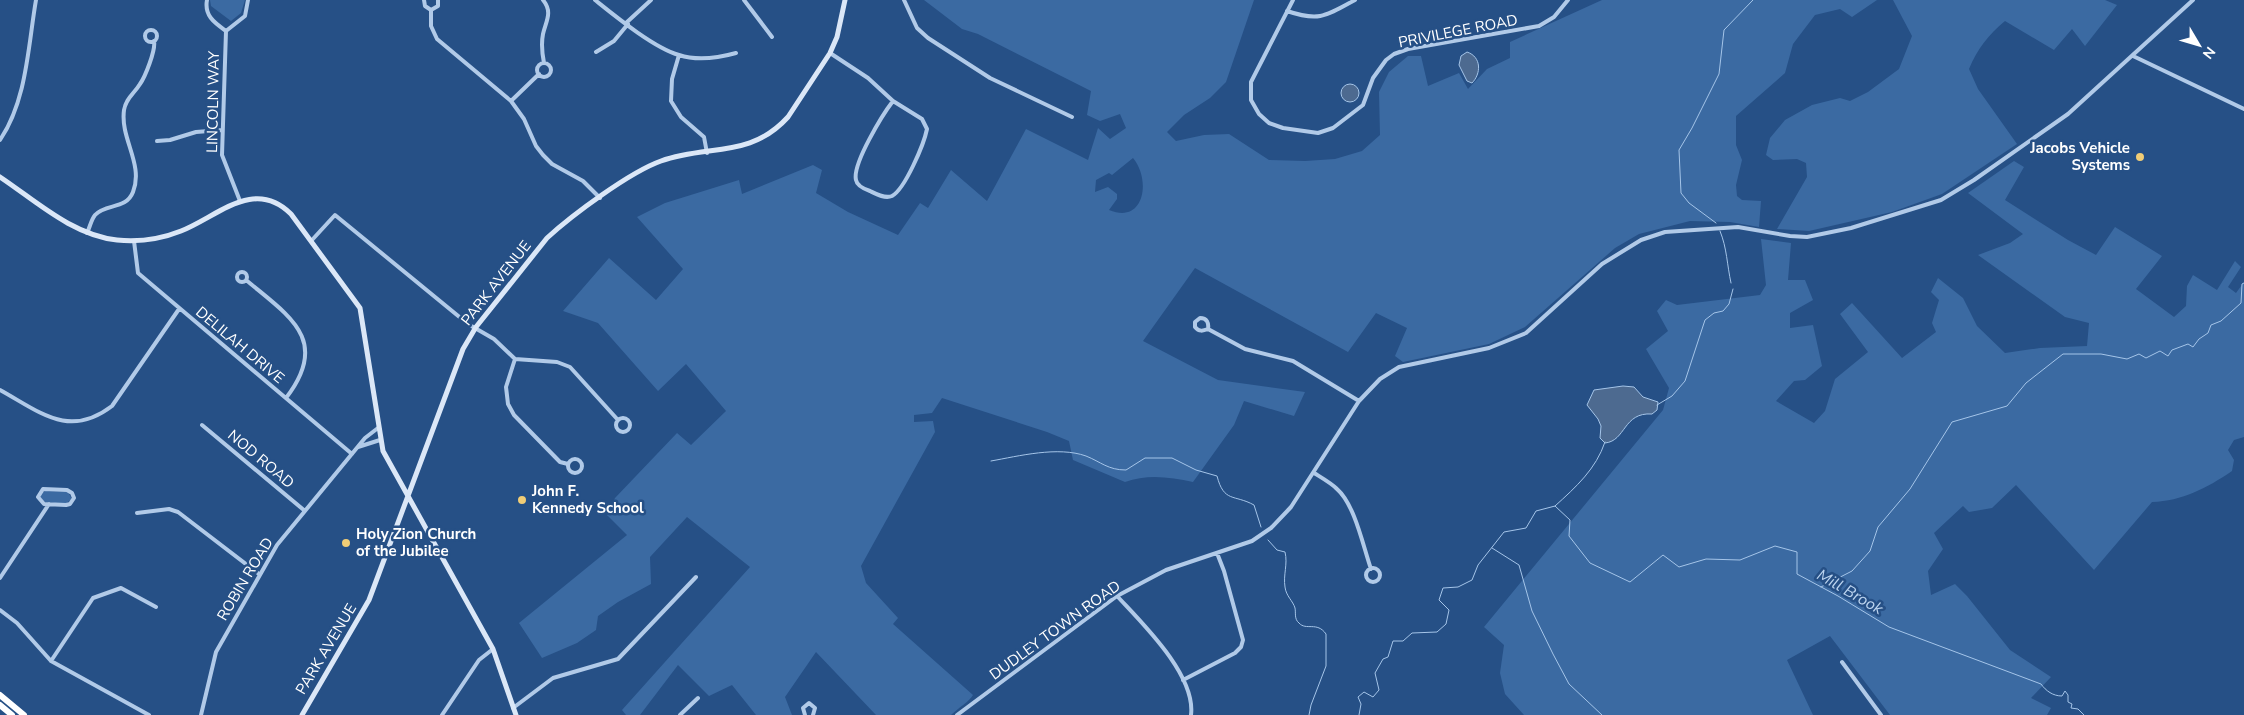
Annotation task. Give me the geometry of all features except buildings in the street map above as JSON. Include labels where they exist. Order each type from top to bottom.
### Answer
[{"type":"highway","points":[[0,695],[24,715]]},
{"type":"highway","points":[[0,705],[12,715]]},
{"type":"highway","points":[[0,710],[6,715]]},
{"type":"main road","name":"PARK AVENUE","points":[[302,715],[369,600],[450,379],[463,349],[476,327],[559,227],[651,164],[671,157],[707,153],[747,145],[775,129],[788,117],[830,53],[837,37],[845,0]]},
{"type":"main road","points":[[0,177],[62,220],[88,233],[105,238],[134,241],[156,239],[179,232],[240,201],[262,199],[279,204],[291,214],[312,240],[360,308],[383,451],[493,649],[516,715]]},
{"type":"street","points":[[0,140],[12,119],[18,102],[36,0]]},
{"type":"street","name":"LINCOLN WAY","points":[[207,0],[208,15],[226,31]]},
{"type":"street","name":"LINCOLN WAY","points":[[240,201],[223,161],[222,130],[226,31],[245,16],[248,0]]},
{"type":"street","points":[[424,0],[425,6],[432,10]]},
{"type":"street","points":[[432,10],[438,6],[438,0]]},
{"type":"street","points":[[544,0],[548,5],[550,13],[543,35],[544,63]]},
{"type":"street","points":[[595,0],[658,45],[679,55],[716,58],[736,53]]},
{"type":"street","points":[[596,52],[614,41],[627,24],[651,0]]},
{"type":"street","points":[[744,0],[772,37]]},
{"type":"street","points":[[904,0],[918,28],[928,38],[982,74],[1072,117]]},
{"type":"street","name":"PRIVILEGE ROAD","points":[[1293,0],[1252,78],[1251,100],[1259,114],[1269,123],[1283,128],[1318,133],[1333,128],[1363,105],[1377,70],[1394,54],[1408,49],[1539,26],[1554,18],[1568,0]]},
{"type":"street","points":[[1287,11],[1318,18],[1330,14],[1355,0]]},
{"type":"street","points":[[2193,0],[2133,56],[2244,109]]},
{"type":"street","points":[[432,10],[431,26],[436,39],[511,101],[524,119],[536,146],[552,164],[583,181],[600,198]]},
{"type":"street","points":[[88,233],[92,220],[98,212],[124,203],[133,192],[136,171],[126,131],[124,113],[127,100],[143,79],[154,50],[154,42]]},
{"type":"street","points":[[830,53],[868,78],[893,101],[922,119],[927,129],[908,174],[892,196],[883,197],[860,186],[856,182],[856,173],[876,126],[893,101]]},
{"type":"street","points":[[679,55],[672,79],[671,101],[680,117],[704,137],[707,153]]},
{"type":"street","name":"DUDLEY TOWN ROAD","points":[[957,715],[1117,596],[1166,570],[1252,541],[1271,528],[1291,507],[1359,401],[1380,379],[1399,367],[1489,348],[1526,333],[1602,264],[1641,240],[1665,232],[1738,227],[1807,237],[1851,228],[1941,200],[1974,180],[2068,114],[2133,56]]},
{"type":"street","points":[[539,74],[547,76],[551,72],[550,66],[544,63]]},
{"type":"street","points":[[539,74],[538,67],[544,63]]},
{"type":"street","points":[[511,101],[539,74]]},
{"type":"street","points":[[157,141],[170,140],[200,131],[222,130]]},
{"type":"street","points":[[312,240],[335,215],[468,324],[494,339],[515,358],[557,362],[570,367],[618,420]]},
{"type":"street","name":"DELILAH DRIVE","points":[[134,241],[138,273],[352,454]]},
{"type":"street","points":[[246,280],[295,322],[302,335],[305,353],[302,373],[286,398]]},
{"type":"street","points":[[0,390],[51,419],[74,422],[88,420],[100,415],[112,406],[179,308]]},
{"type":"street","points":[[1208,329],[1245,349],[1293,362],[1359,401]]},
{"type":"street","points":[[515,358],[506,394],[514,415],[560,462],[568,464]]},
{"type":"street","name":"NOD ROAD","points":[[202,425],[305,511]]},
{"type":"street","name":"ROBIN ROAD","points":[[201,715],[216,652],[276,545],[365,438],[378,428]]},
{"type":"street","points":[[358,447],[380,440]]},
{"type":"street","points":[[1314,473],[1338,489],[1346,502],[1353,516],[1371,569]]},
{"type":"street","points":[[43,489],[67,490],[73,495],[70,504],[49,504],[39,500],[39,494],[43,489]]},
{"type":"street","points":[[0,578],[49,504]]},
{"type":"street","points":[[137,513],[169,509],[178,512],[260,574]]},
{"type":"street","points":[[1183,680],[1235,653],[1241,647],[1243,640],[1224,571],[1217,553]]},
{"type":"street","points":[[514,708],[553,678],[618,659],[696,576]]},
{"type":"street","points":[[51,661],[94,598],[121,588],[156,608]]},
{"type":"street","points":[[1117,596],[1164,646],[1183,680],[1190,700],[1191,715]]},
{"type":"street","points":[[0,610],[17,624],[51,661],[149,715]]},
{"type":"street","points":[[442,715],[479,660],[493,649]]},
{"type":"street","points":[[1842,662],[1881,715]]},
{"type":"street","points":[[680,715],[698,698]]},
{"type":"street","points":[[805,715],[803,708],[809,703],[815,708],[813,715]]},
{"type":"shaded area","points":[[210,0],[245,0],[241,13],[231,21],[211,6]]},
{"type":"shaded area","points":[[924,0],[1254,0],[1226,82],[1210,98],[1184,115],[1167,132],[1176,141],[1204,135],[1229,134],[1269,160],[1305,161],[1335,159],[1362,151],[1380,135],[1379,92],[1389,72],[1408,56],[1421,56],[1428,86],[1459,73],[1468,89],[1487,69],[1510,58],[1510,42],[1602,0],[1877,0],[1852,17],[1840,9],[1815,15],[1793,44],[1785,73],[1736,116],[1736,145],[1742,160],[1736,185],[1737,196],[1742,200],[1761,201],[1759,227],[1730,222],[1690,221],[1639,234],[1615,248],[1525,327],[1489,344],[1403,362],[1395,356],[1407,328],[1376,313],[1348,352],[1195,268],[1143,341],[1218,380],[1305,392],[1294,416],[1244,401],[1234,425],[1193,482],[1159,477],[1133,479],[1125,482],[1073,460],[1069,441],[942,398],[932,413],[914,415],[914,422],[933,421],[935,432],[861,566],[866,583],[898,618],[893,624],[973,695],[951,715],[876,715],[816,652],[785,697],[792,715],[756,715],[732,685],[709,696],[678,665],[640,715],[626,715],[622,710],[750,567],[687,517],[650,557],[651,584],[618,602],[598,616],[596,630],[577,643],[542,658],[519,623],[627,535],[607,515],[615,498],[677,433],[691,445],[726,411],[686,364],[658,391],[598,323],[563,311],[609,258],[656,300],[683,269],[637,217],[665,203],[739,180],[742,194],[813,165],[822,170],[816,193],[848,212],[898,235],[920,203],[928,208],[951,170],[987,201],[1026,129],[1088,160],[1098,128],[1110,139],[1126,128],[1120,114],[1100,121],[1087,115],[1091,91],[978,34],[962,29]],"holes":[[[1133,158],[1139,167],[1143,188],[1137,206],[1130,211],[1121,213],[1109,210],[1117,199],[1117,194],[1108,187],[1095,192],[1096,180],[1109,173],[1112,175]]]},
{"type":"shaded area","points":[[1893,0],[2105,0],[2117,5],[2085,46],[2072,29],[2054,50],[2005,21],[1994,31],[1980,48],[1969,69],[1978,89],[2017,144],[1942,194],[1892,212],[1809,231],[1777,229],[1807,177],[1806,163],[1797,159],[1773,160],[1766,155],[1770,138],[1785,120],[1812,105],[1840,98],[1850,101],[1868,92],[1899,69],[1912,36]]},
{"type":"shaded area","points":[[1467,52],[1472,54],[1478,62],[1477,75],[1472,83],[1467,81],[1459,65],[1461,56]]},
{"type":"shaded area","points":[[1350,84],[1356,87],[1359,93],[1356,99],[1350,102],[1344,99],[1341,93],[1344,87]]},
{"type":"shaded area","points":[[2014,161],[2024,167],[2005,200],[2068,240],[2096,255],[2115,227],[2162,256],[2136,289],[2174,317],[2186,306],[2187,286],[2193,275],[2217,290],[2235,261],[2241,267],[2228,287],[2236,293],[2244,282],[2244,437],[2234,440],[2228,450],[2234,460],[2232,471],[2213,483],[2184,496],[2152,502],[2094,570],[2016,485],[1992,508],[1969,512],[1963,506],[1934,533],[1943,549],[1928,571],[1931,595],[1955,584],[1967,596],[2010,650],[2051,677],[2031,698],[2051,708],[2047,715],[1890,715],[1830,636],[1787,660],[1813,715],[1524,715],[1505,694],[1500,673],[1504,645],[1484,627],[1663,410],[1669,388],[1646,349],[1668,331],[1657,311],[1666,300],[1677,305],[1760,295],[1766,285],[1761,239],[1791,243],[1788,280],[1805,280],[1813,300],[1790,313],[1790,328],[1813,325],[1822,366],[1805,380],[1794,381],[1776,401],[1814,423],[1825,411],[1835,379],[1868,352],[1840,314],[1852,303],[1902,358],[1936,332],[1932,323],[1939,300],[1931,292],[1938,278],[1963,298],[1977,326],[2005,353],[2040,348],[2087,346],[2089,323],[2065,317],[1978,255],[2010,243],[2023,234],[1968,193]]},
{"type":"shaded area","points":[[1623,386],[1634,387],[1643,397],[1658,402],[1657,410],[1652,414],[1635,417],[1617,437],[1605,443],[1600,438],[1601,426],[1598,419],[1587,405],[1594,390]]},
{"type":"shaded area","points":[[46,491],[68,492],[72,499],[65,504],[45,502],[40,497]]},
{"type":"waterway","points":[[1716,223],[1689,203],[1681,193],[1679,150],[1719,74],[1724,30],[1753,0]]},
{"type":"waterway","points":[[1720,231],[1726,250],[1731,283]]},
{"type":"waterway","points":[[1821,587],[1852,571],[1870,551],[1878,527],[1910,489],[1952,422],[2007,406],[2026,383],[2063,354],[2101,354],[2127,359],[2139,354],[2146,358],[2160,351],[2168,356],[2172,350],[2188,344],[2193,347],[2199,339],[2208,333],[2211,325],[2221,321],[2241,303],[2242,284],[2244,283]]},
{"type":"waterway","points":[[1657,405],[1672,396],[1685,381],[1705,320],[1714,313],[1723,311],[1729,304],[1733,289]]},
{"type":"waterway","points":[[1555,506],[1578,485],[1591,469],[1605,442]]},
{"type":"waterway","points":[[991,461],[1038,453],[1063,452],[1086,456],[1109,467],[1126,470],[1145,458],[1172,458],[1196,470],[1217,476],[1220,485],[1227,494],[1254,505],[1261,527]]},
{"type":"waterway","name":"Mill Brook","points":[[1359,715],[1361,704],[1358,697],[1364,692],[1373,697],[1379,690],[1375,673],[1383,659],[1388,657],[1393,641],[1403,641],[1412,633],[1437,632],[1446,624],[1449,610],[1439,600],[1443,588],[1458,587],[1472,580],[1478,565],[1504,532],[1526,528],[1536,511],[1555,506],[1570,520],[1569,536],[1590,563],[1630,582],[1663,555],[1679,567],[1706,559],[1740,560],[1775,546],[1797,552],[1797,574],[1889,627],[2041,684],[2047,691],[2053,694],[2062,696],[2065,691],[2068,695],[2068,702],[2072,704],[2071,708],[2078,709],[2084,715]]},
{"type":"waterway","points":[[1268,540],[1277,550],[1285,552],[1285,587],[1295,608],[1297,621],[1305,626],[1319,628],[1326,634],[1326,666],[1309,715]]},
{"type":"waterway","points":[[1492,548],[1519,565],[1532,611],[1569,684],[1602,715]]},
{"type":"place","name":"Jacobs Vehicle Systems","points":[[2140,157]]},
{"type":"place","name":"John F. Kennedy School","points":[[522,500]]},
{"type":"place","name":"Holy Zion Church of the Jubilee","points":[[346,543]]}]
